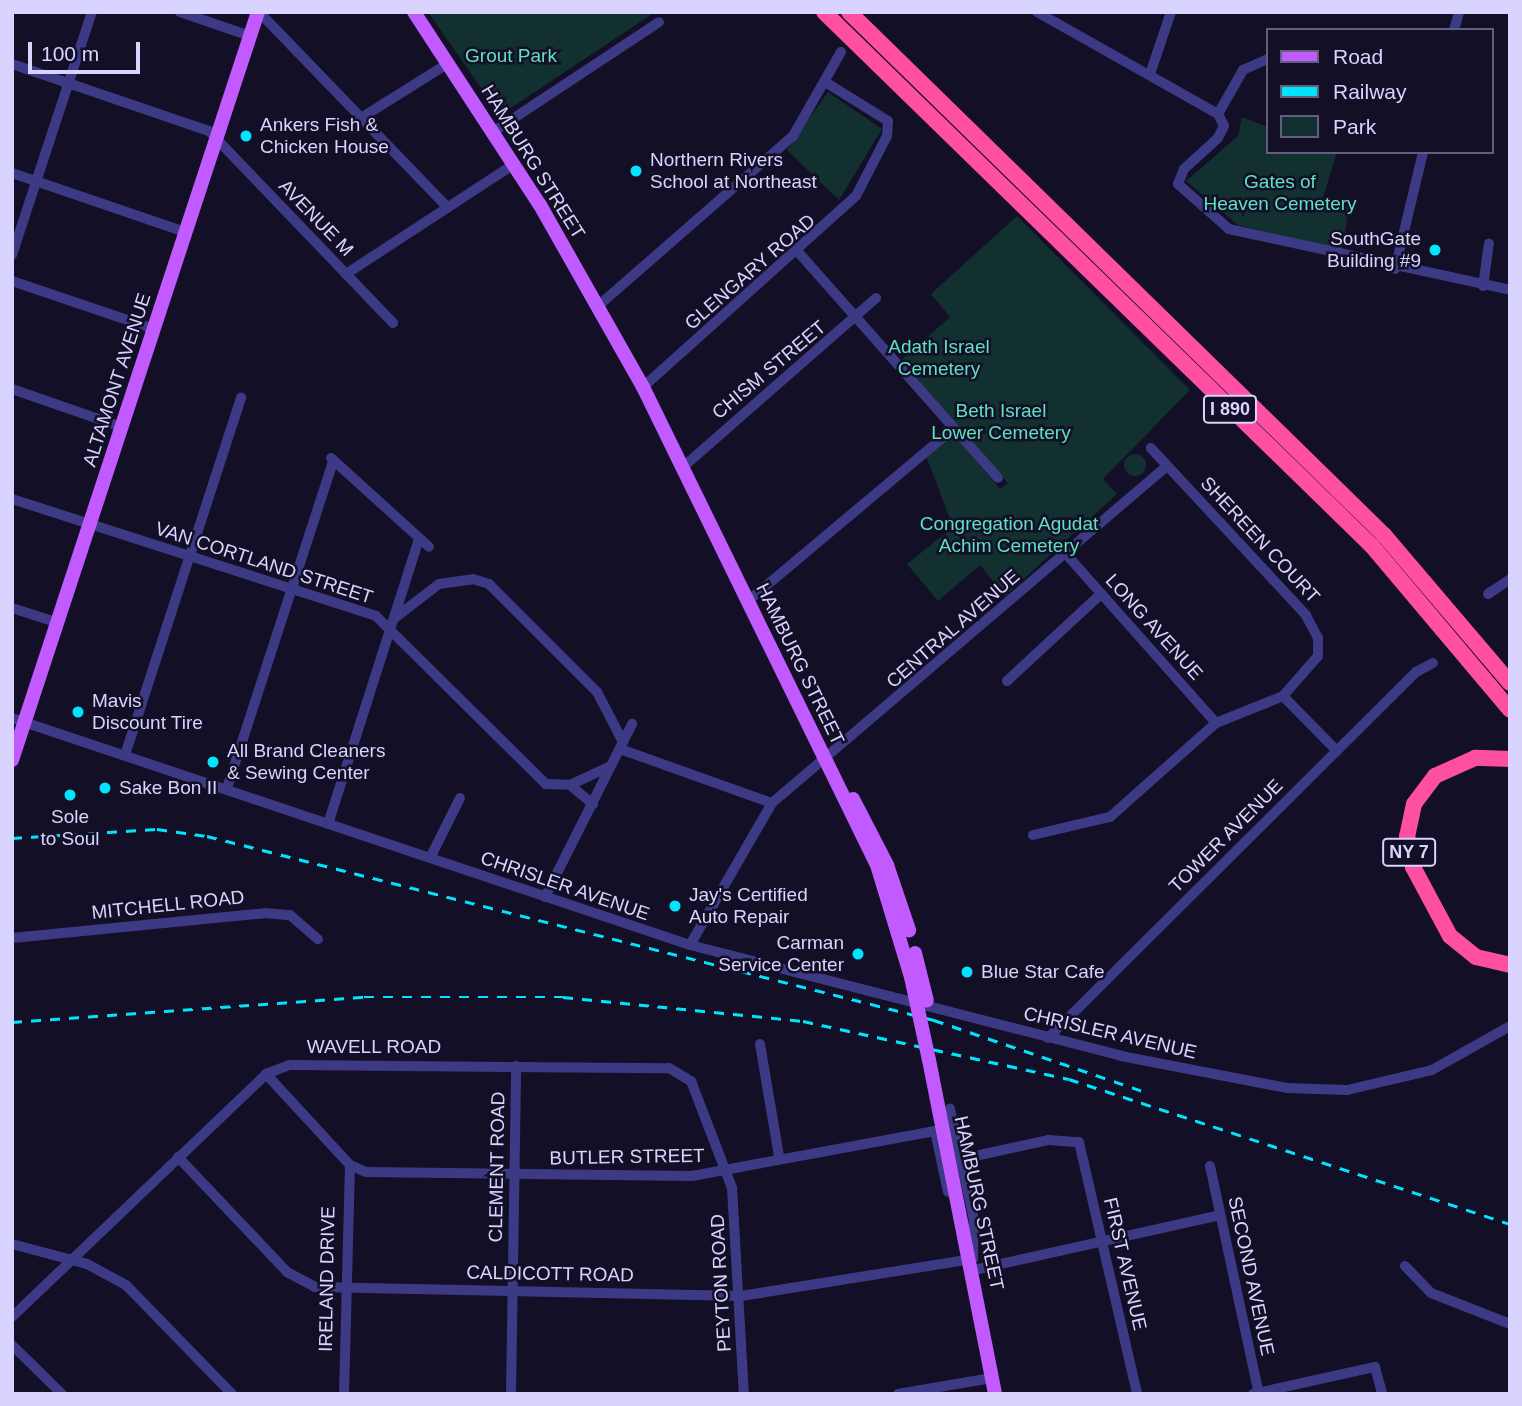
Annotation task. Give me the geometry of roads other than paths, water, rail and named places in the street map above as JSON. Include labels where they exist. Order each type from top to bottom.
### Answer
[{"type":"highway","name":"I 890","points":[[824,12],[1364,538],[1510,710]]},
{"type":"highway","name":"I 890","points":[[849,12],[1384,535],[1453,611],[1510,682]]},
{"type":"highway","points":[[1453,611],[1510,673]]},
{"type":"highway","name":"NY 7","points":[[1510,759],[1475,758],[1435,776],[1415,804],[1408,836],[1413,866],[1450,936],[1476,957],[1510,965]]},
{"type":"main road","name":"ALTAMONT AVENUE","points":[[12,760],[18,720],[58,624],[259,12]]},
{"type":"main road","name":"HAMBURG STREET","points":[[414,12],[514,164],[643,387],[877,864],[911,977],[995,1394]]},
{"type":"main road","points":[[845,797],[858,803],[887,865],[927,1001]]},
{"type":"street","points":[[12,255],[92,12]]},
{"type":"street","points":[[180,12],[250,37]]},
{"type":"street","points":[[259,12],[448,208]]},
{"type":"street","points":[[1037,12],[1218,114],[1224,126],[1218,138],[1178,175],[1200,209],[1252,238],[1395,269],[1510,290]]},
{"type":"street","points":[[1150,74],[1171,12]]},
{"type":"street","points":[[493,132],[659,22]]},
{"type":"street","points":[[598,306],[793,136],[841,52]]},
{"type":"street","points":[[1218,114],[1243,70],[1266,60]]},
{"type":"street","points":[[12,64],[216,137]]},
{"type":"street","points":[[361,118],[447,64]]},
{"type":"street","name":"GLENGARY ROAD","points":[[643,387],[799,253],[856,196],[887,136],[888,121],[825,82]]},
{"type":"street","name":"AVENUE M","points":[[216,137],[393,323]]},
{"type":"street","points":[[1395,269],[1423,154]]},
{"type":"street","points":[[346,274],[514,164]]},
{"type":"street","points":[[12,173],[185,232]]},
{"type":"street","points":[[1483,286],[1489,243]]},
{"type":"street","points":[[799,253],[855,320],[998,478]]},
{"type":"street","points":[[12,281],[154,330]]},
{"type":"street","name":"CHISM STREET","points":[[682,468],[855,320],[877,298]]},
{"type":"street","points":[[12,389],[122,427]]},
{"type":"street","points":[[125,755],[241,397]]},
{"type":"street","points":[[748,601],[953,429]]},
{"type":"street","name":"SHEREEN COURT","points":[[1033,835],[1110,817],[1216,723],[1283,696],[1318,656],[1313,627],[1151,447]]},
{"type":"street","points":[[227,788],[331,458],[429,547]]},
{"type":"street","name":"CENTRAL AVENUE","points":[[772,803],[826,761],[830,750],[904,697],[1167,466]]},
{"type":"street","name":"VAN CORTLAND STREET","points":[[12,499],[393,621],[530,771],[546,783],[570,785],[593,804]]},
{"type":"street","points":[[328,824],[419,538]]},
{"type":"street","name":"LONG AVENUE","points":[[1066,554],[1216,723]]},
{"type":"street","points":[[393,621],[439,583],[473,579],[489,584],[597,692],[622,746],[772,803],[690,945]]},
{"type":"street","points":[[1488,594],[1510,579]]},
{"type":"street","points":[[1007,681],[1101,594]]},
{"type":"street","points":[[12,608],[58,624]]},
{"type":"street","name":"TOWER AVENUE","points":[[1048,1038],[1337,751],[1433,663]]},
{"type":"street","points":[[1283,696],[1337,751]]},
{"type":"street","name":"CHRISLER AVENUE","points":[[18,720],[690,945],[927,1001],[1086,1048],[1327,1091],[1409,1079],[1482,1045],[1510,1026]]},
{"type":"street","points":[[545,897],[632,724]]},
{"type":"street","points":[[570,785],[611,766]]},
{"type":"street","points":[[430,858],[460,797]]},
{"type":"street","name":"MITCHELL ROAD","points":[[12,938],[265,913],[290,915],[318,939]]},
{"type":"street","name":"CHRISLER AVENUE","points":[[1482,1045],[1510,1020]]},
{"type":"street","points":[[760,1044],[779,1156]]},
{"type":"street","name":"WAVELL ROAD","points":[[12,1317],[69,1259],[266,1074],[314,1062],[679,1069],[691,1082],[727,1170]]},
{"type":"street","name":"CLEMENT ROAD","points":[[511,1394],[516,1066]]},
{"type":"street","points":[[266,1074],[351,1165]]},
{"type":"street","points":[[950,1109],[977,1243],[970,1263]]},
{"type":"street","name":"BUTLER STREET","points":[[351,1165],[366,1172],[515,1176],[727,1170],[779,1156],[935,1131],[970,1263]]},
{"type":"street","name":"FIRST AVENUE","points":[[961,1159],[1048,1140],[1079,1142],[1137,1394]]},
{"type":"street","name":"CALDICOTT ROAD","points":[[178,1157],[287,1272],[315,1287],[344,1289],[741,1296],[1102,1243],[1220,1215]]},
{"type":"street","name":"IRELAND DRIVE","points":[[344,1394],[344,1289],[351,1165]]},
{"type":"street","name":"SECOND AVENUE","points":[[1210,1166],[1257,1393]]},
{"type":"street","name":"PEYTON ROAD","points":[[727,1170],[741,1296],[744,1394]]},
{"type":"street","points":[[12,1244],[69,1259],[126,1285],[232,1394]]},
{"type":"street","points":[[1405,1266],[1431,1293],[1510,1324]]},
{"type":"street","points":[[12,1345],[62,1394]]},
{"type":"street","points":[[1257,1393],[1375,1367],[1381,1394]]},
{"type":"street","points":[[898,1394],[992,1378]]},
{"type":"railway","points":[[12,838],[157,829],[207,836],[934,1020],[1142,1091]]},
{"type":"railway","points":[[12,1022],[364,997],[563,997],[803,1021],[1069,1079],[1510,1224]]},
{"type":"place","name":"Ankers Fish & Chicken House","points":[[246,136]]},
{"type":"place","name":"Northern Rivers School at Northeast","points":[[636,171]]},
{"type":"place","name":"SouthGate Building #9","points":[[1435,250]]},
{"type":"place","name":"Mavis Discount Tire","points":[[78,712]]},
{"type":"place","name":"All Brand Cleaners & Sewing Center","points":[[213,762]]},
{"type":"place","name":"Sake Bon II","points":[[105,788]]},
{"type":"place","name":"Sole to Soul","points":[[70,795]]},
{"type":"place","name":"Jay's Certified Auto Repair","points":[[675,906]]},
{"type":"place","name":"Carman Service Center","points":[[858,954]]},
{"type":"place","name":"Blue Star Cafe","points":[[967,972]]},
{"type":"park label","name":"Grout Park","points":[[511,56]]},
{"type":"park label","name":"Gates of Heaven Cemetery","points":[[1280,193]]},
{"type":"park label","name":"Adath Israel Cemetery","points":[[939,358]]},
{"type":"park label","name":"Beth Israel Lower Cemetery","points":[[1001,422]]},
{"type":"park label","name":"Congregation Agudat Achim Cemetery","points":[[1009,535]]}]
